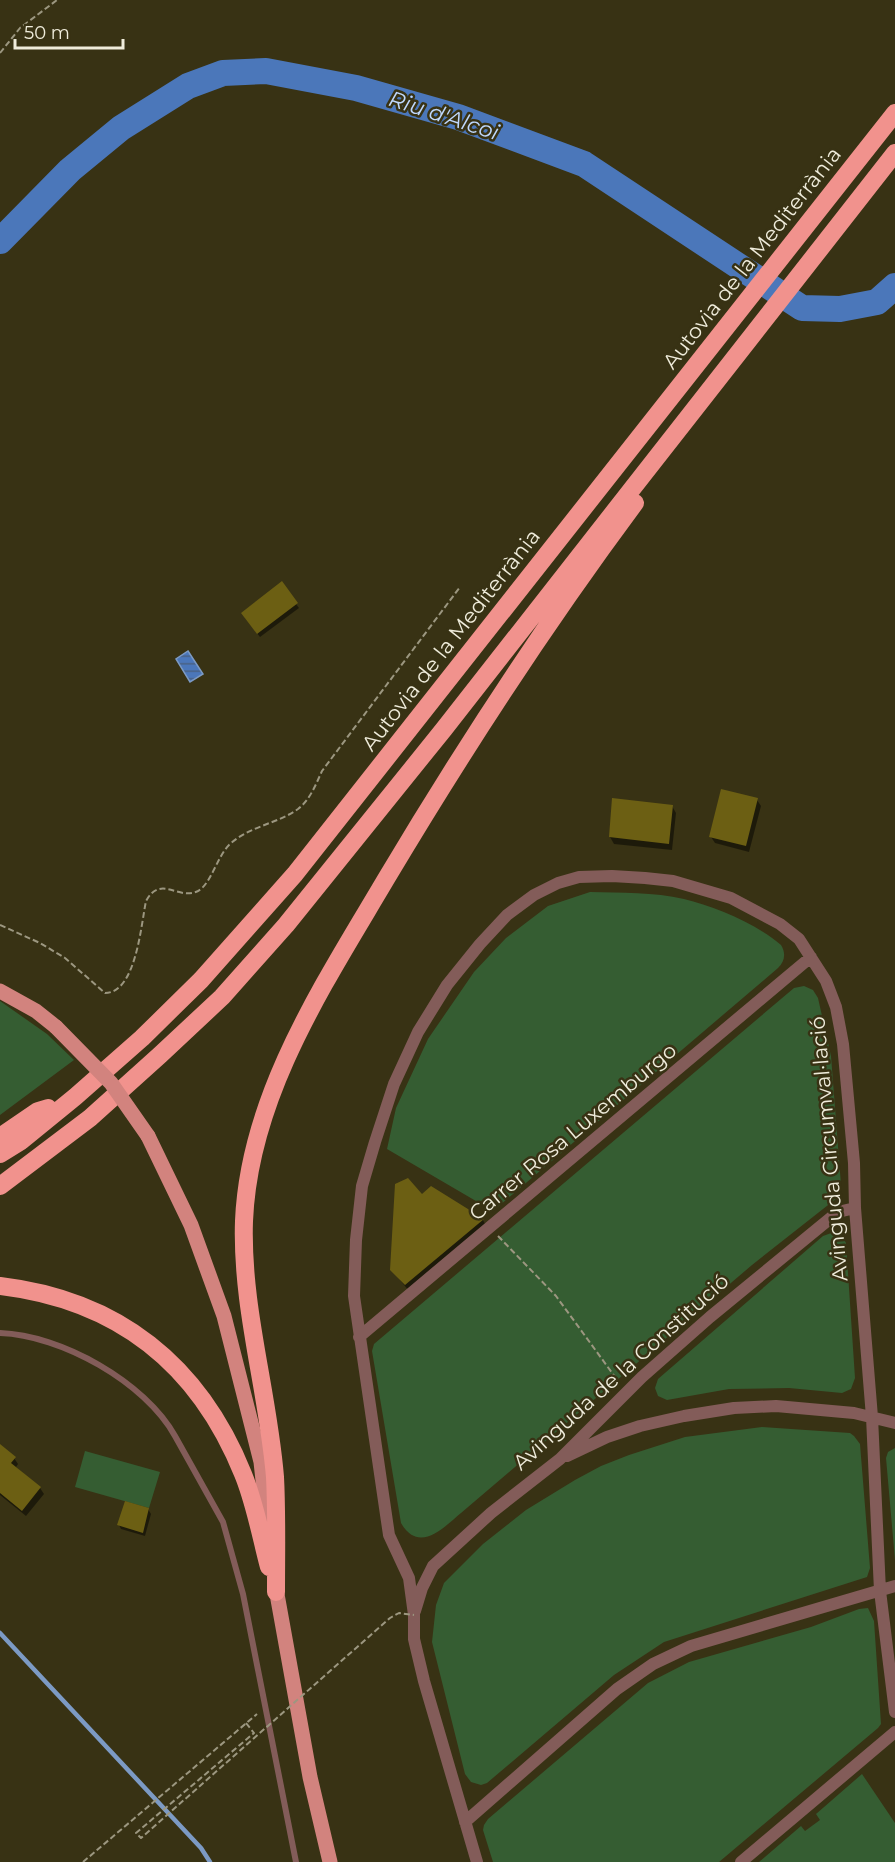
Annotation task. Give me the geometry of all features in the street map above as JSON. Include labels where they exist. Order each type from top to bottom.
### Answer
[{"type":"highway","name":"Autovia de la Mediterrània","points":[[0,1155],[142,1038],[201,980],[295,874],[895,113]]},
{"type":"highway","points":[[0,1186],[90,1118],[222,997],[315,889],[444,729],[659,471],[696,409],[895,153]]},
{"type":"highway","points":[[276,1592],[275,1477],[246,1282],[245,1230],[252,1160],[266,1110],[294,1044],[318,996],[440,788],[582,562]]},
{"type":"highway","points":[[0,1137],[38,1111],[69,1100]]},
{"type":"highway","points":[[0,1286],[52,1295],[124,1325],[157,1350],[191,1384],[215,1415],[244,1475],[276,1592]]},
{"type":"main road","points":[[0,991],[36,1011],[56,1027],[111,1083],[148,1136],[191,1225],[224,1316],[261,1462],[276,1592],[310,1777],[330,1862]]},
{"type":"street","name":"Avinguda Circumval·lació","points":[[477,1862],[424,1681],[414,1638],[414,1615],[409,1578],[389,1535],[354,1296],[356,1240],[362,1185],[394,1084],[418,1032],[447,986],[480,944],[507,915],[558,883],[579,877],[612,876],[673,880],[731,898],[780,924],[799,939],[826,981],[836,1007],[843,1044],[872,1417],[880,1591],[895,1712]]},
{"type":"street","name":"Carrer Rosa Luxemburgo","points":[[359,1337],[811,957]]},
{"type":"street","name":"Avinguda de la Constitució","points":[[414,1615],[422,1588],[433,1566],[491,1513],[560,1459],[627,1392],[710,1317],[822,1224],[838,1212],[855,1208]]},
{"type":"street","points":[[560,1459],[607,1437],[640,1426],[734,1408],[776,1406],[854,1413],[895,1423]]},
{"type":"street","points":[[465,1822],[617,1689],[653,1664],[691,1646],[895,1586]]},
{"type":"street","points":[[741,1862],[895,1732]]},
{"type":"lane","points":[[0,1333],[33,1337],[93,1362],[124,1382],[150,1403],[170,1426],[181,1445],[223,1522],[243,1594],[296,1862]]},
{"type":"path","points":[[0,53],[20,28],[57,0]]},
{"type":"path","points":[[0,925],[40,943],[64,958],[105,993],[113,993],[124,985],[131,972],[146,901],[151,891],[159,888],[186,893],[197,891],[204,886],[228,846],[244,833],[297,810],[306,802],[322,771],[460,587]]},
{"type":"path","points":[[489,1228],[555,1296],[627,1392]]},
{"type":"path","points":[[83,1862],[246,1723],[254,1733],[136,1833],[141,1839],[390,1618],[399,1613],[414,1615]]},
{"type":"green space","points":[[590,892],[661,895],[708,906],[748,923],[771,937],[781,945],[784,957],[778,968],[493,1211],[387,1149],[396,1108],[428,1039],[474,972],[506,938],[548,906]]},
{"type":"green space","points":[[804,986],[813,990],[818,998],[831,1056],[841,1185],[837,1198],[752,1265],[447,1525],[423,1537],[415,1537],[408,1532],[401,1523],[372,1351],[374,1344],[794,988]]},
{"type":"green space","points":[[0,1001],[47,1034],[74,1060],[0,1115]]},
{"type":"green space","points":[[834,1232],[842,1236],[846,1243],[855,1378],[851,1389],[842,1393],[789,1388],[729,1389],[667,1400],[658,1396],[655,1388],[658,1379],[823,1236]]},
{"type":"green space","points":[[762,1427],[850,1433],[860,1444],[870,1568],[867,1577],[664,1642],[614,1675],[487,1783],[481,1785],[471,1782],[465,1774],[432,1642],[436,1605],[444,1583],[483,1544],[526,1510],[601,1466],[685,1437]]},
{"type":"green space","points":[[895,1448],[895,1560],[886,1458],[888,1452]]},
{"type":"green space","points":[[85,1451],[160,1472],[149,1508],[75,1487]]},
{"type":"green space","points":[[868,1608],[874,1621],[881,1724],[719,1862],[493,1862],[483,1830],[488,1819],[648,1683],[689,1662]]},
{"type":"green space","points":[[862,1774],[895,1823],[895,1862],[759,1862],[801,1826],[805,1831],[820,1820],[816,1814]]},
{"type":"water","points":[[188,651],[203,674],[190,682],[176,659]]},
{"type":"building","points":[[282,581],[298,603],[257,634],[241,613]]},
{"type":"building","points":[[721,789],[758,798],[746,846],[709,837]]},
{"type":"building","points":[[612,798],[673,805],[669,844],[609,837]]},
{"type":"building","points":[[408,1178],[422,1194],[431,1186],[484,1219],[405,1285],[390,1270],[395,1184]]},
{"type":"building","points":[[0,1444],[16,1457],[11,1463],[41,1487],[22,1511],[0,1493]]},
{"type":"building","points":[[125,1501],[149,1508],[143,1533],[117,1525]]},
{"type":"waterway","name":"Riu d'Alcoi","points":[[0,241],[70,170],[121,128],[188,86],[223,73],[266,71],[356,88],[458,117],[584,164],[802,308],[840,309],[877,302],[895,286]]},
{"type":"waterway","points":[[0,1633],[201,1848],[210,1862]]}]
